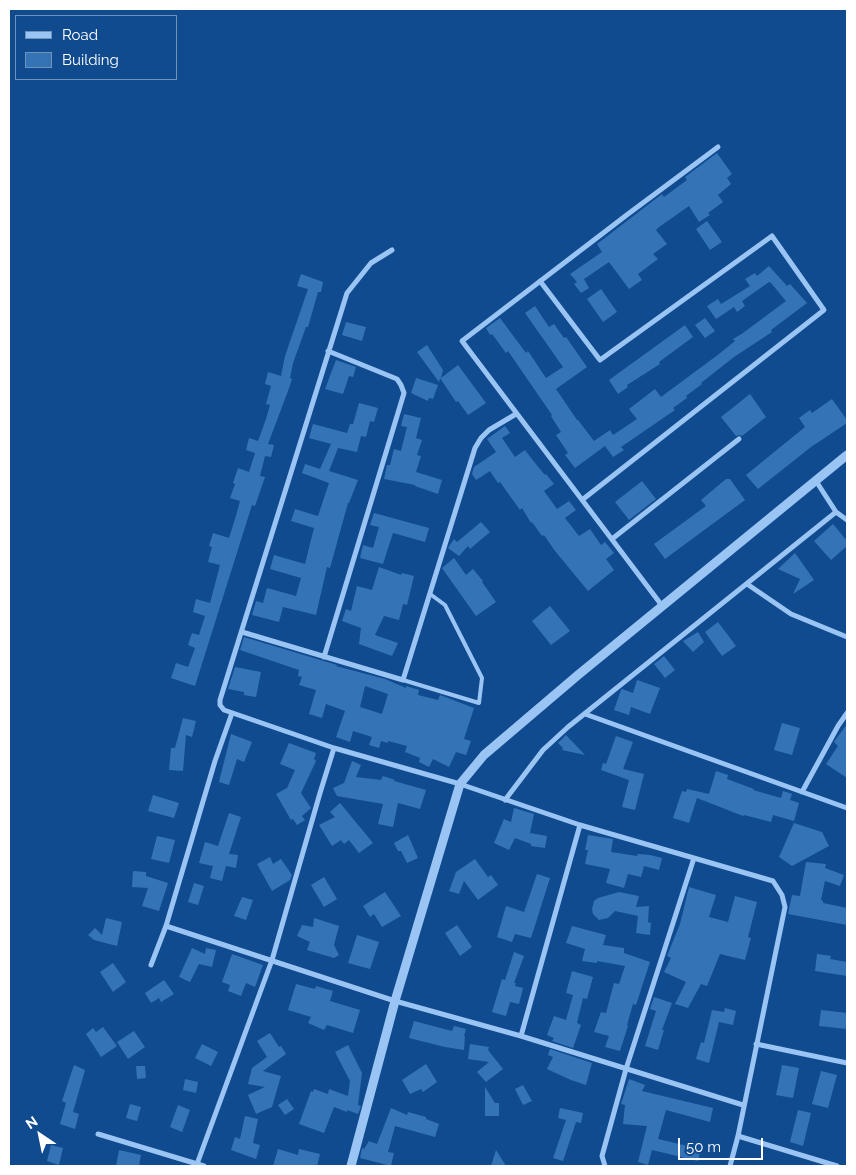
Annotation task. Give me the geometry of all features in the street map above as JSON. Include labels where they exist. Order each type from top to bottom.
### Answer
[{"type":"street","points":[[663,607],[462,341],[540,280],[718,147]]},
{"type":"street","points":[[540,280],[600,360],[772,236],[824,310],[582,500]]},
{"type":"street","points":[[392,250],[371,262],[347,293],[220,704],[224,710],[334,748],[460,784],[580,825],[773,881],[782,895],[785,906],[738,1136],[730,1166]]},
{"type":"street","points":[[324,657],[404,393],[402,385],[397,379],[328,352]]},
{"type":"street","points":[[242,632],[403,680],[475,448],[480,438],[489,430],[516,414]]},
{"type":"street","points":[[612,539],[739,440]]},
{"type":"street","points":[[351,1166],[394,1001],[460,784],[484,755],[578,675],[847,455]]},
{"type":"street","points":[[816,481],[836,512],[847,520]]},
{"type":"street","points":[[506,800],[544,750],[585,714],[836,512]]},
{"type":"street","points":[[747,584],[791,614],[847,636]]},
{"type":"street","points":[[151,965],[166,926],[215,761],[232,713]]},
{"type":"street","points":[[802,792],[847,713]]},
{"type":"street","points":[[585,714],[847,808]]},
{"type":"street","points":[[197,1164],[272,960],[334,748]]},
{"type":"street","points":[[521,1036],[580,825]]},
{"type":"street","points":[[604,1166],[602,1156],[626,1069],[694,858]]},
{"type":"street","points":[[166,926],[394,1001],[521,1036],[743,1105]]},
{"type":"street","points":[[756,1044],[847,1062]]},
{"type":"street","points":[[98,1134],[204,1166]]},
{"type":"street","points":[[738,1136],[838,1166]]},
{"type":"lane","points":[[403,680],[479,703],[482,678],[445,605],[430,594]]},
{"type":"building","points":[[717,153],[732,174],[727,178],[731,184],[718,195],[723,202],[708,213],[710,215],[699,222],[689,206],[659,227],[656,230],[667,244],[653,254],[658,259],[638,274],[642,280],[629,289],[609,262],[584,279],[589,288],[581,293],[574,284],[577,282],[570,274],[602,252],[597,244],[662,194],[664,197],[687,180],[685,177]]},
{"type":"building","points":[[707,221],[722,242],[710,250],[696,229]]},
{"type":"building","points":[[769,266],[787,286],[790,284],[807,303],[771,330],[772,332],[734,357],[701,383],[686,396],[687,398],[673,408],[675,410],[621,447],[624,450],[613,457],[605,446],[575,468],[565,455],[568,453],[556,435],[561,432],[552,415],[508,351],[506,353],[486,328],[500,318],[526,353],[528,351],[546,378],[563,367],[525,313],[535,306],[549,327],[554,324],[564,338],[566,337],[587,367],[556,389],[594,441],[610,430],[613,435],[637,419],[629,409],[655,389],[661,397],[719,354],[735,341],[733,339],[786,301],[769,282],[742,301],[745,306],[737,312],[734,307],[716,319],[707,306],[718,299],[721,304],[750,286],[745,279],[755,273],[757,276]]},
{"type":"building","points":[[301,274],[323,282],[321,292],[318,292],[308,327],[306,327],[293,363],[290,378],[292,379],[268,444],[274,445],[271,457],[265,456],[260,476],[265,477],[255,506],[252,505],[195,686],[171,678],[176,663],[188,667],[195,648],[188,645],[192,633],[199,635],[205,616],[193,612],[196,599],[210,603],[220,565],[208,562],[212,547],[209,546],[213,533],[229,538],[240,501],[230,498],[235,484],[233,483],[238,468],[249,472],[255,453],[246,450],[249,438],[258,441],[270,405],[266,404],[271,386],[265,384],[268,372],[281,376],[285,356],[308,289],[297,286]]},
{"type":"building","points":[[601,289],[617,312],[603,322],[587,299]]},
{"type":"building","points":[[705,318],[715,331],[705,338],[695,325]]},
{"type":"building","points":[[346,322],[366,327],[362,341],[342,335]]},
{"type":"building","points":[[685,325],[693,337],[659,362],[660,364],[627,385],[628,387],[618,394],[609,380]]},
{"type":"building","points":[[427,345],[443,370],[441,378],[458,365],[486,403],[468,415],[458,401],[456,402],[440,378],[439,382],[417,352]]},
{"type":"building","points":[[336,360],[356,367],[353,377],[349,376],[343,394],[325,389]]},
{"type":"building","points":[[416,378],[438,385],[433,399],[429,398],[428,401],[411,393]]},
{"type":"building","points":[[750,394],[766,417],[742,436],[736,436],[721,417]]},
{"type":"building","points":[[832,399],[847,420],[847,423],[811,447],[758,489],[746,475],[805,427],[799,418],[810,410],[812,413]]},
{"type":"building","points":[[359,403],[378,408],[374,422],[370,421],[366,437],[361,436],[357,452],[338,448],[329,471],[358,480],[348,503],[330,568],[327,567],[316,615],[283,607],[279,622],[252,615],[256,601],[263,603],[267,588],[296,596],[301,578],[270,569],[274,555],[305,564],[314,528],[291,521],[295,509],[318,516],[329,483],[302,473],[305,464],[320,469],[331,444],[309,438],[313,424],[347,433],[350,424],[353,424]]},
{"type":"building","points":[[404,414],[421,418],[416,438],[422,440],[417,455],[421,456],[416,472],[442,480],[438,494],[415,485],[384,479],[387,465],[390,465],[394,449],[401,451],[407,427],[401,426]]},
{"type":"building","points":[[505,426],[510,433],[502,438],[515,457],[525,450],[554,484],[544,491],[557,509],[569,501],[576,510],[565,518],[579,536],[590,529],[601,545],[605,542],[614,553],[606,559],[614,570],[588,591],[490,471],[476,480],[472,474],[474,467],[496,452],[487,439]]},
{"type":"building","points":[[726,479],[730,479],[745,500],[665,559],[654,544],[706,506],[701,500]]},
{"type":"building","points":[[642,481],[656,499],[629,520],[615,502]]},
{"type":"building","points":[[374,513],[429,528],[425,542],[393,533],[383,564],[360,558],[363,545],[373,548],[379,527],[370,525]]},
{"type":"building","points":[[481,522],[490,532],[470,549],[468,546],[459,556],[448,548],[454,539],[457,542]]},
{"type":"building","points":[[833,524],[847,541],[847,546],[831,560],[814,541]]},
{"type":"building","points":[[795,553],[814,580],[793,594],[800,579],[778,569]]},
{"type":"building","points":[[454,558],[466,575],[473,569],[496,602],[476,616],[442,568]]},
{"type":"building","points":[[379,567],[401,575],[402,573],[414,576],[407,605],[403,604],[399,620],[384,616],[375,635],[398,643],[392,656],[359,644],[361,628],[342,621],[346,609],[351,611],[357,586],[372,590]]},
{"type":"building","points":[[550,606],[570,631],[551,645],[532,621]]},
{"type":"building","points":[[718,622],[736,646],[722,656],[705,632]]},
{"type":"building","points":[[698,632],[704,642],[693,652],[683,641]]},
{"type":"building","points":[[244,637],[336,666],[385,679],[406,688],[406,686],[419,690],[418,695],[438,700],[440,695],[474,708],[464,739],[471,741],[466,755],[456,752],[449,767],[433,759],[429,767],[419,762],[420,758],[405,752],[407,746],[381,741],[379,748],[369,745],[372,737],[353,731],[350,742],[336,737],[345,711],[326,704],[322,718],[309,714],[316,690],[299,685],[302,677],[298,676],[299,670],[240,650]],"holes":[[[365,686],[388,694],[382,714],[360,707]]]},
{"type":"building","points":[[664,656],[675,670],[665,678],[654,664]]},
{"type":"building","points":[[235,667],[261,672],[256,697],[244,695],[244,692],[228,689]]},
{"type":"building","points":[[637,680],[660,688],[650,714],[631,707],[629,715],[614,710],[621,690],[633,693]]},
{"type":"building","points":[[183,718],[196,721],[192,737],[186,735],[183,771],[169,770],[171,748],[175,748]]},
{"type":"building","points":[[782,723],[800,728],[792,755],[774,750]]},
{"type":"building","points":[[847,724],[847,778],[826,764],[838,746],[834,742]]},
{"type":"building","points":[[231,734],[252,742],[244,762],[237,759],[229,785],[219,782]]},
{"type":"building","points":[[566,735],[585,755],[562,750],[563,748],[558,743]]},
{"type":"building","points":[[616,736],[633,742],[623,769],[644,774],[635,810],[622,807],[629,780],[601,770],[603,763],[606,764]]},
{"type":"building","points":[[289,743],[316,753],[314,759],[316,761],[301,793],[311,808],[302,816],[305,820],[297,825],[293,819],[291,820],[276,794],[287,788],[295,770],[280,764]]},
{"type":"building","points":[[352,761],[361,765],[356,777],[381,780],[383,776],[426,790],[420,809],[398,803],[393,827],[378,824],[383,804],[337,796],[333,788],[344,783]]},
{"type":"building","points":[[716,771],[728,775],[727,779],[753,790],[781,798],[783,791],[792,794],[790,800],[799,803],[794,821],[773,815],[771,822],[743,816],[697,798],[689,823],[673,818],[682,791],[686,792],[687,789],[709,794]]},
{"type":"building","points":[[153,795],[179,803],[174,818],[148,811]]},
{"type":"building","points":[[340,803],[373,843],[359,853],[349,840],[344,844],[341,840],[332,846],[319,825],[335,817],[330,812]]},
{"type":"building","points":[[514,808],[534,814],[530,833],[547,836],[545,848],[531,846],[531,844],[515,838],[509,850],[494,843],[504,819],[511,822]]},
{"type":"building","points":[[229,813],[241,817],[229,854],[238,855],[236,868],[226,866],[222,881],[210,878],[213,866],[199,863],[205,842],[218,846]]},
{"type":"building","points":[[794,823],[822,832],[829,846],[792,866],[779,857]]},
{"type":"building","points":[[408,835],[418,858],[407,863],[401,851],[398,851],[394,843]]},
{"type":"building","points":[[588,835],[613,839],[611,852],[637,856],[638,854],[650,855],[662,858],[659,870],[644,866],[641,877],[628,874],[624,888],[606,883],[610,869],[585,864],[588,850],[585,850]]},
{"type":"building","points":[[157,836],[175,840],[169,863],[151,859]]},
{"type":"building","points":[[270,857],[273,864],[281,859],[292,875],[290,880],[272,891],[257,864]]},
{"type":"building","points":[[475,859],[488,877],[491,875],[498,885],[478,900],[464,881],[459,894],[449,891],[456,872]]},
{"type":"building","points":[[806,862],[826,864],[825,868],[844,875],[840,886],[825,881],[821,900],[823,903],[847,908],[847,925],[788,914],[792,895],[800,896]]},
{"type":"building","points":[[133,871],[146,872],[146,876],[168,883],[159,911],[142,906],[148,888],[132,887]]},
{"type":"building","points":[[537,874],[550,878],[531,938],[515,934],[512,942],[497,937],[506,906],[524,912]]},
{"type":"building","points":[[324,877],[337,899],[324,907],[311,885]]},
{"type":"building","points":[[194,883],[204,886],[198,905],[188,902]]},
{"type":"building","points":[[689,887],[716,895],[709,917],[728,922],[735,896],[757,902],[748,937],[751,938],[745,960],[720,954],[707,986],[701,984],[688,1008],[675,1004],[686,982],[664,972],[671,958],[667,956],[680,924]]},
{"type":"building","points":[[385,892],[401,916],[382,927],[374,914],[370,917],[363,906]]},
{"type":"building","points":[[619,892],[639,896],[636,907],[649,906],[648,922],[651,923],[650,935],[636,933],[638,916],[615,911],[608,918],[599,920],[593,914],[594,901]]},
{"type":"building","points":[[242,897],[253,900],[246,920],[234,916]]},
{"type":"building","points":[[106,918],[122,922],[117,946],[94,940],[88,935],[95,928],[102,935]]},
{"type":"building","points":[[314,918],[339,926],[334,945],[339,955],[334,958],[307,950],[310,942],[297,936],[302,925],[313,927]]},
{"type":"building","points":[[457,925],[472,947],[460,956],[445,933]]},
{"type":"building","points":[[572,926],[606,935],[603,945],[624,948],[624,953],[650,962],[636,1005],[633,1004],[620,1051],[605,1047],[609,1036],[594,1032],[601,1012],[606,1013],[614,983],[619,984],[625,966],[597,961],[597,963],[582,961],[585,949],[566,943]]},
{"type":"building","points":[[357,935],[379,942],[370,969],[348,963]]},
{"type":"building","points":[[192,948],[205,954],[206,948],[216,950],[212,967],[199,964],[190,982],[179,977]]},
{"type":"building","points":[[514,952],[524,956],[514,983],[516,983],[515,986],[523,988],[519,1004],[510,1002],[506,1016],[492,1012],[502,979],[505,980]]},
{"type":"building","points":[[232,954],[263,965],[255,987],[246,983],[241,996],[228,991],[230,985],[222,982]]},
{"type":"building","points":[[817,954],[831,956],[830,959],[847,962],[847,976],[815,971]]},
{"type":"building","points":[[113,963],[126,982],[113,992],[100,972]]},
{"type":"building","points":[[572,971],[593,977],[587,999],[583,998],[577,1023],[581,1025],[573,1048],[552,1041],[554,1038],[547,1035],[554,1016],[566,1020],[573,995],[566,993]]},
{"type":"building","points":[[164,980],[174,994],[161,1002],[159,998],[151,1003],[145,993]]},
{"type":"building","points":[[296,984],[315,989],[316,986],[333,991],[330,1001],[360,1010],[353,1033],[327,1025],[324,1030],[308,1023],[311,1017],[288,1010]]},
{"type":"building","points":[[654,997],[672,1003],[662,1030],[664,1030],[658,1050],[645,1046],[656,1011],[650,1009]]},
{"type":"building","points":[[725,1008],[736,1011],[733,1025],[719,1022],[709,1063],[696,1059],[701,1042],[704,1043],[712,1010],[724,1012]]},
{"type":"building","points":[[821,1010],[847,1013],[847,1029],[819,1026]]},
{"type":"building","points":[[414,1021],[452,1031],[454,1026],[466,1029],[464,1050],[409,1038]]},
{"type":"building","points":[[103,1027],[117,1046],[101,1057],[86,1034],[93,1028],[96,1032]]},
{"type":"building","points":[[134,1031],[145,1047],[128,1059],[117,1042]]},
{"type":"building","points":[[270,1033],[286,1054],[263,1071],[281,1076],[272,1107],[256,1114],[248,1095],[265,1087],[248,1084],[252,1068],[267,1057],[257,1041]]},
{"type":"building","points":[[202,1044],[218,1052],[211,1066],[195,1058]]},
{"type":"building","points":[[470,1044],[489,1047],[488,1050],[503,1069],[486,1082],[477,1072],[489,1062],[468,1059]]},
{"type":"building","points":[[348,1045],[362,1073],[358,1105],[361,1106],[358,1114],[334,1107],[324,1133],[299,1124],[311,1091],[313,1092],[314,1089],[328,1094],[329,1089],[348,1096],[350,1081],[335,1052]]},
{"type":"building","points":[[550,1049],[592,1063],[586,1085],[547,1069],[553,1057],[548,1055]]},
{"type":"building","points":[[426,1064],[437,1082],[423,1092],[421,1089],[410,1094],[402,1080]]},
{"type":"building","points":[[74,1065],[85,1070],[73,1112],[79,1114],[75,1129],[60,1124],[66,1103],[62,1101]]},
{"type":"building","points":[[782,1065],[799,1068],[793,1098],[776,1095]]},
{"type":"building","points":[[136,1066],[145,1066],[146,1078],[137,1079]]},
{"type":"building","points":[[821,1071],[837,1075],[828,1108],[812,1104]]},
{"type":"building","points":[[185,1079],[198,1082],[196,1093],[183,1090]]},
{"type":"building","points":[[629,1079],[645,1085],[642,1091],[713,1108],[710,1122],[666,1110],[658,1139],[701,1149],[698,1161],[652,1150],[648,1165],[638,1162],[647,1126],[623,1124],[625,1105],[621,1104]]},
{"type":"building","points":[[523,1085],[532,1101],[523,1105],[515,1089]]},
{"type":"building","points":[[485,1087],[495,1103],[499,1103],[499,1116],[485,1116]]},
{"type":"building","points":[[287,1099],[294,1109],[285,1115],[278,1105]]},
{"type":"building","points":[[130,1104],[141,1107],[137,1121],[126,1118]]},
{"type":"building","points":[[178,1105],[190,1110],[182,1132],[170,1127]]},
{"type":"building","points":[[391,1108],[407,1115],[408,1112],[426,1117],[426,1119],[439,1124],[435,1137],[395,1126],[388,1152],[394,1153],[391,1166],[360,1158],[362,1148],[364,1149],[369,1141],[377,1144]]},
{"type":"building","points":[[560,1108],[583,1113],[581,1123],[576,1122],[563,1161],[553,1158],[566,1120],[558,1118]]},
{"type":"building","points":[[798,1110],[811,1113],[803,1146],[790,1142]]},
{"type":"building","points":[[245,1116],[258,1119],[253,1143],[260,1145],[256,1159],[231,1150],[235,1137],[240,1139]]},
{"type":"building","points":[[51,1145],[63,1148],[59,1165],[47,1161]]},
{"type":"building","points":[[278,1149],[298,1155],[299,1149],[320,1154],[317,1166],[273,1166]]},
{"type":"building","points":[[119,1150],[141,1155],[139,1166],[116,1166]]},
{"type":"building","points":[[496,1150],[506,1166],[491,1166]]}]
